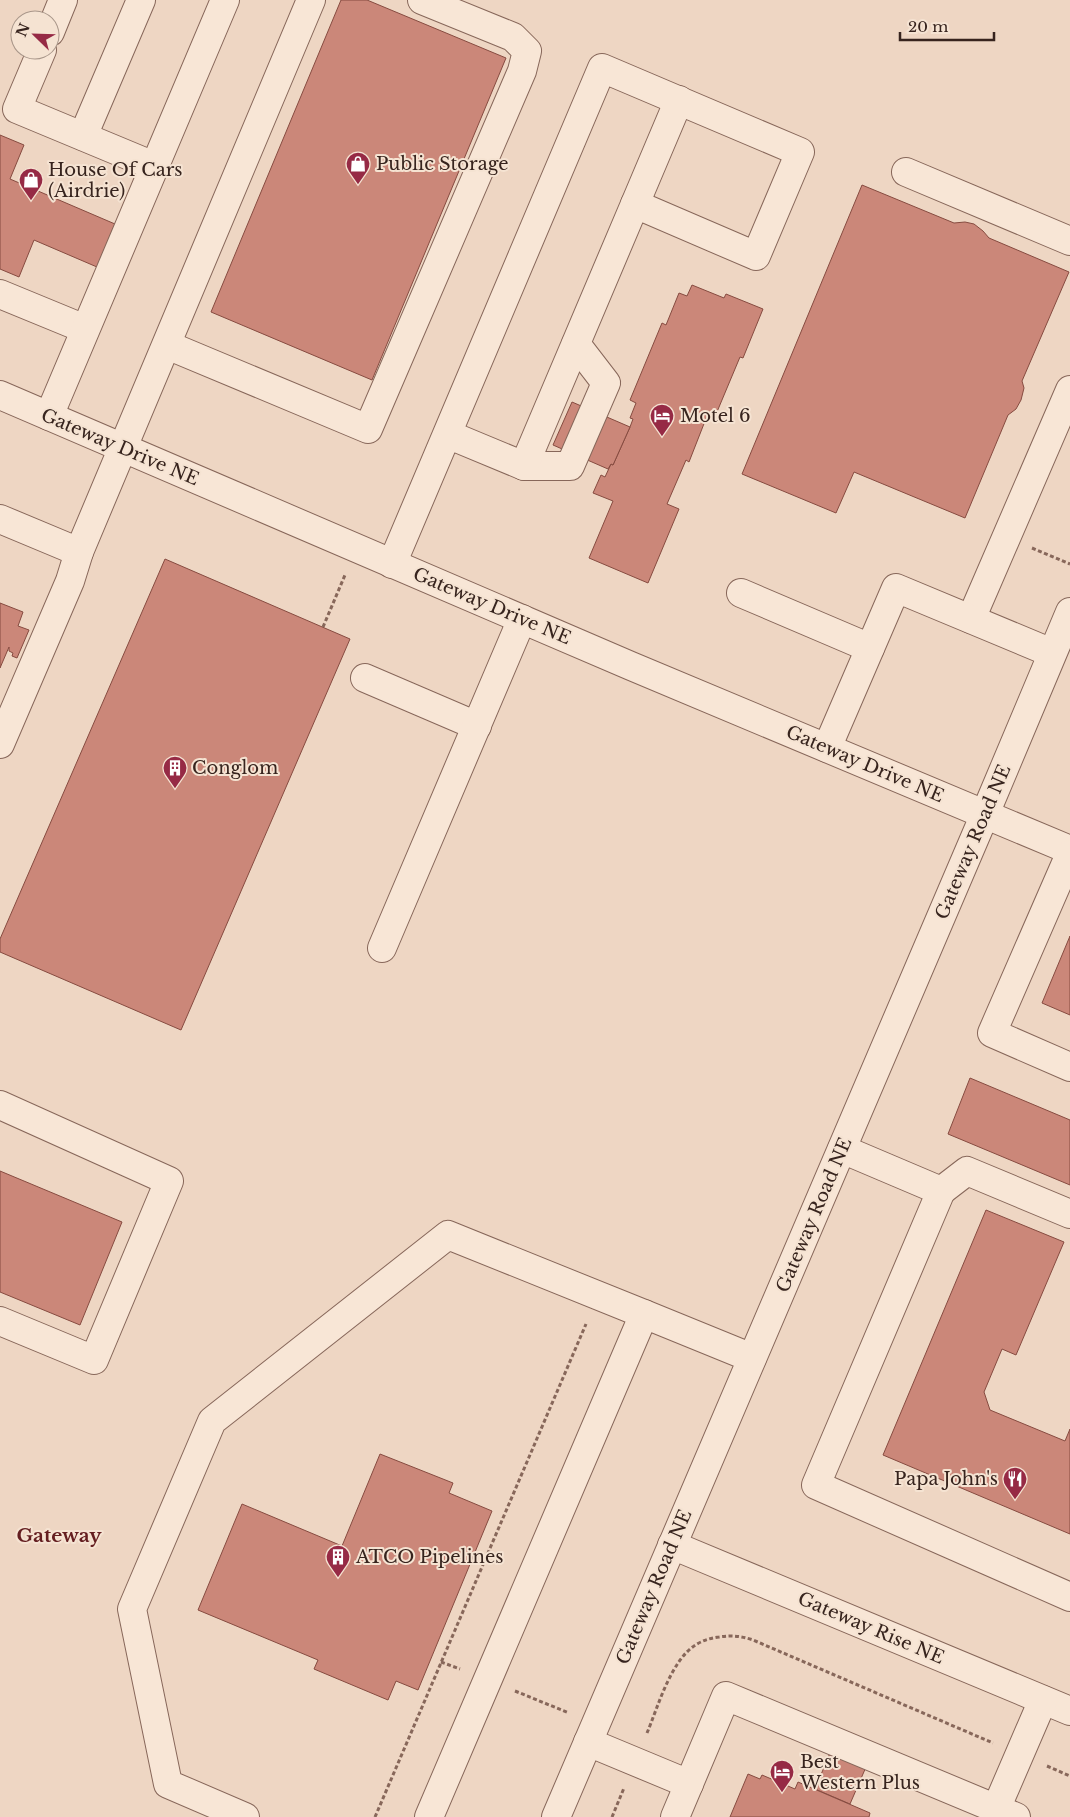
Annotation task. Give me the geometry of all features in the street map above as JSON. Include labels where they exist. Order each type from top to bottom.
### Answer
[{"type":"street","points":[[83,136],[141,0]]},
{"type":"street","points":[[49,416],[225,0]]},
{"type":"street","points":[[0,744],[70,581],[79,552],[312,0]]},
{"type":"street","points":[[167,345],[368,429],[518,80],[527,51],[513,37],[422,0]]},
{"type":"street","points":[[38,60],[17,109],[154,166]]},
{"type":"street","points":[[392,564],[602,68],[800,152],[756,256],[635,204]]},
{"type":"street","points":[[524,466],[679,100]]},
{"type":"street","points":[[906,172],[1070,241]]},
{"type":"street","points":[[0,294],[85,329]]},
{"type":"street","points":[[447,434],[524,466],[570,466],[606,383],[576,344]]},
{"type":"street","points":[[971,619],[1070,390]]},
{"type":"street","name":"Gateway Drive NE","points":[[0,395],[392,564],[1070,850]]},
{"type":"street","points":[[0,519],[79,552]]},
{"type":"street","points":[[827,748],[896,588],[1052,653]]},
{"type":"street","points":[[741,593],[870,648]]},
{"type":"street","name":"Gateway Road NE","points":[[556,1817],[1070,612]]},
{"type":"street","points":[[382,948],[522,619]]},
{"type":"street","points":[[365,678],[477,726]]},
{"type":"street","points":[[1070,854],[992,1034],[1070,1067]]},
{"type":"street","points":[[0,1105],[169,1181],[94,1360],[0,1321]]},
{"type":"street","points":[[842,1149],[941,1191]]},
{"type":"street","points":[[1070,1214],[967,1171],[941,1191],[816,1485],[1070,1598]]},
{"type":"street","points":[[245,1817],[168,1784],[132,1609],[212,1421],[448,1235],[752,1358]]},
{"type":"street","points":[[429,1817],[644,1314]]},
{"type":"street","name":"Gateway Rise NE","points":[[672,1546],[1070,1711]]},
{"type":"street","points":[[675,1817],[726,1696],[1006,1813],[1043,1700]]},
{"type":"street","points":[[592,1732],[689,1784]]},
{"type":"path","points":[[1006,538],[1070,564]]},
{"type":"path","points":[[323,627],[357,548]]},
{"type":"path","points":[[375,1817],[588,1320]]},
{"type":"path","points":[[441,1662],[487,1680],[592,1732]]},
{"type":"building","name":"Public Storage","points":[[341,0],[367,0],[506,58],[372,380],[211,312]]},
{"type":"building","name":"House Of Cars (Airdrie)","points":[[0,135],[24,145],[10,179],[115,224],[97,267],[34,240],[19,277],[0,269]]},
{"type":"building","points":[[862,185],[954,223],[965,222],[974,224],[989,238],[1069,272],[1022,381],[1024,388],[1021,400],[1016,409],[1008,415],[965,518],[854,472],[836,513],[742,474]]},
{"type":"building","name":"Motel 6","points":[[692,285],[724,298],[726,294],[763,309],[743,358],[740,357],[714,419],[707,416],[689,462],[686,460],[667,504],[679,509],[648,583],[589,558],[613,501],[593,493],[601,475],[605,477],[611,464],[613,465],[630,427],[633,419],[630,418],[636,403],[630,400],[662,323],[666,325],[679,293],[687,296]]},
{"type":"building","points":[[572,402],[630,427],[613,465],[611,464],[608,469],[553,445]]},
{"type":"building","name":"Conglom","points":[[165,559],[350,639],[181,1030],[0,952],[0,939]]},
{"type":"building","points":[[0,603],[23,612],[18,626],[29,630],[17,658],[12,656],[13,653],[9,651],[9,647],[0,668]]},
{"type":"building","points":[[1070,936],[1070,1015],[1042,1003]]},
{"type":"building","points":[[970,1078],[1070,1120],[1070,1185],[948,1134]]},
{"type":"building","points":[[0,1171],[122,1222],[80,1325],[0,1292]]},
{"type":"building","points":[[986,1210],[1064,1242],[1016,1355],[1002,1349],[984,1392],[990,1410],[1065,1441],[1070,1429],[1070,1534],[883,1455]]},
{"type":"building","name":"ATCO Pipelines","points":[[380,1454],[453,1483],[449,1493],[492,1511],[418,1690],[396,1681],[388,1700],[314,1669],[318,1660],[198,1610],[242,1504],[342,1546]]},
{"type":"building","points":[[830,1753],[866,1767],[850,1804],[815,1789]]},
{"type":"building","name":"Best Western Plus","points":[[748,1774],[760,1779],[762,1775],[795,1789],[798,1782],[870,1813],[869,1817],[730,1817]]},
{"type":"place","name":"Public Storage","points":[[358,185]]},
{"type":"place","name":"House Of Cars (Airdrie)","points":[[31,201]]},
{"type":"place","name":"Motel 6","points":[[662,437]]},
{"type":"place","name":"Conglom","points":[[175,789]]},
{"type":"place","name":"Papa John's","points":[[1015,1500]]},
{"type":"place","name":"ATCO Pipelines","points":[[338,1578]]},
{"type":"place","name":"Best Western Plus","points":[[782,1793]]},
{"type":"district","name":"Gateway","points":[[59,1535]]}]
